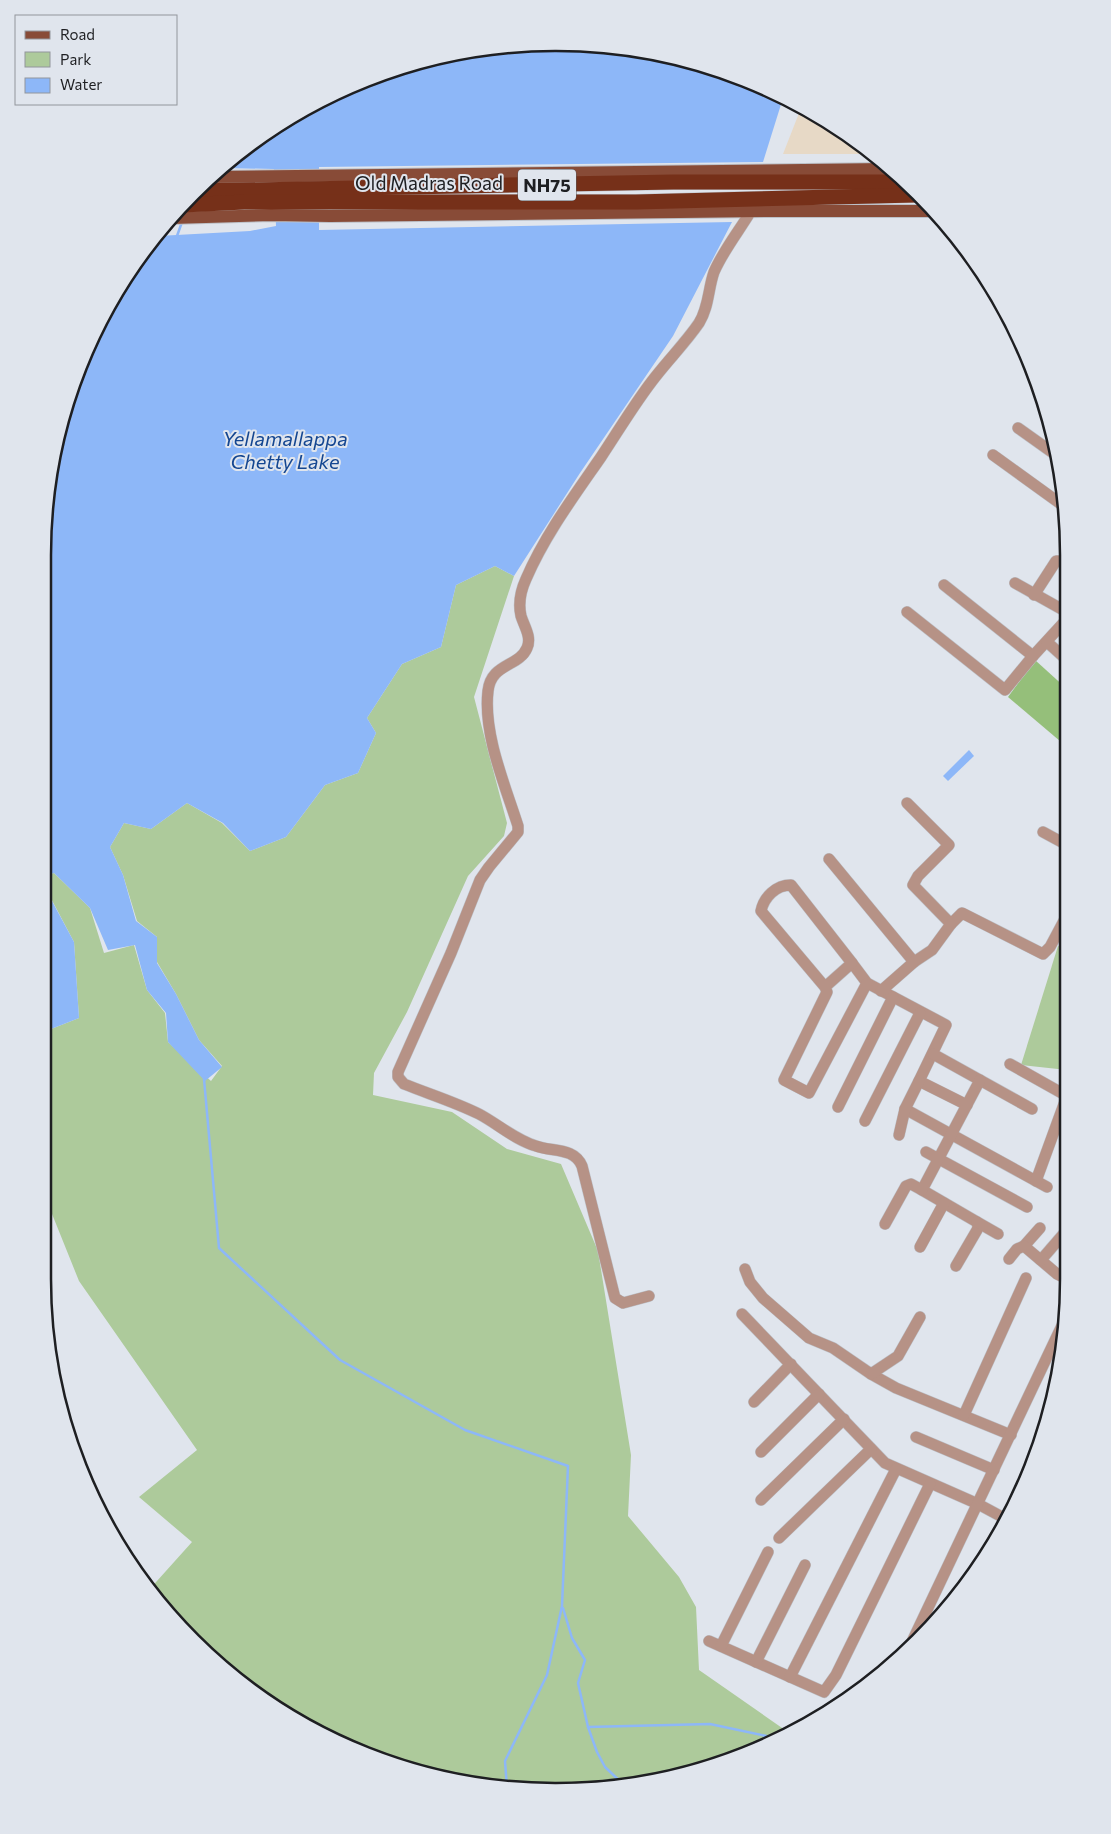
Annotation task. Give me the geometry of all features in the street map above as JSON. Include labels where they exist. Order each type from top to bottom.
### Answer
[{"type":"highway","name":"Old Madras Road","points":[[326,196],[683,177],[769,182],[894,182]]},
{"type":"highway","name":"Old Madras Road","points":[[207,192],[271,196],[636,202],[908,195]]},
{"type":"highway","name":"Old Madras Road","points":[[194,204],[271,196]]},
{"type":"main road","points":[[683,177],[880,169]]},
{"type":"main road","points":[[219,179],[271,196]]},
{"type":"main road","points":[[183,216],[271,196],[326,196],[751,211],[924,211]]},
{"type":"street","points":[[649,1296],[623,1303],[616,1298],[582,1166],[576,1156],[562,1151],[536,1147],[525,1142],[472,1110],[404,1084],[398,1077],[398,1072],[452,954],[480,880],[488,867],[518,832],[518,826],[492,743],[488,689],[495,674],[501,668],[522,656],[528,645],[528,637],[520,605],[520,596],[525,580],[544,543],[586,478],[652,382],[701,320],[708,304],[714,274],[751,211]]},
{"type":"street","points":[[1018,428],[1048,450]]},
{"type":"street","points":[[994,455],[1056,501]]},
{"type":"street","points":[[1034,595],[1056,561],[1060,561]]},
{"type":"street","points":[[1015,583],[1060,608]]},
{"type":"street","points":[[944,585],[1033,656]]},
{"type":"street","points":[[907,612],[1005,690],[1060,626]]},
{"type":"street","points":[[1047,642],[1060,654]]},
{"type":"street","points":[[907,803],[949,845],[918,876],[913,885],[951,924]]},
{"type":"street","points":[[1043,832],[1060,841]]},
{"type":"street","points":[[829,859],[914,962]]},
{"type":"street","points":[[866,983],[809,1093],[784,1080],[827,992],[825,987],[761,911],[763,901],[781,885],[791,885],[866,983],[946,1025],[905,1109],[898,1135]]},
{"type":"street","points":[[881,991],[914,962],[932,950],[951,924],[962,913],[1043,954],[1050,947],[1060,928]]},
{"type":"street","points":[[825,987],[852,963]]},
{"type":"street","points":[[838,1107],[893,997]]},
{"type":"street","points":[[865,1121],[920,1013]]},
{"type":"street","points":[[933,1054],[1032,1109]]},
{"type":"street","points":[[1010,1064],[1060,1092]]},
{"type":"street","points":[[922,1190],[980,1080]]},
{"type":"street","points":[[919,1081],[967,1106]]},
{"type":"street","points":[[905,1109],[1047,1187]]},
{"type":"street","points":[[1036,1181],[1060,1115]]},
{"type":"street","points":[[926,1152],[1027,1207]]},
{"type":"street","points":[[885,1224],[906,1186],[911,1184],[998,1234]]},
{"type":"street","points":[[920,1247],[944,1203]]},
{"type":"street","points":[[956,1266],[978,1227],[977,1222]]},
{"type":"street","points":[[1008,1259],[1024,1246],[1040,1228]]},
{"type":"street","points":[[1041,1260],[1060,1238]]},
{"type":"street","points":[[1024,1246],[1060,1276]]},
{"type":"street","points":[[745,1269],[750,1282],[763,1298],[809,1338],[833,1348],[871,1374],[896,1388],[1011,1435]]},
{"type":"street","points":[[964,1415],[1026,1278]]},
{"type":"street","points":[[742,1314],[886,1463],[978,1504],[1000,1516]]},
{"type":"street","points":[[871,1374],[898,1356],[920,1317]]},
{"type":"street","points":[[918,1628],[1056,1340]]},
{"type":"street","points":[[754,1402],[791,1364]]},
{"type":"street","points":[[761,1452],[819,1394]]},
{"type":"street","points":[[761,1500],[844,1419]]},
{"type":"street","points":[[916,1437],[994,1470]]},
{"type":"street","points":[[779,1538],[872,1449]]},
{"type":"street","points":[[790,1677],[896,1469]]},
{"type":"street","points":[[710,1641],[824,1692],[836,1675],[930,1484]]},
{"type":"street","points":[[721,1646],[768,1552]]},
{"type":"street","points":[[756,1662],[805,1564]]},
{"type":"shaded area","points":[[799,114],[836,136],[861,154],[783,154]]},
{"type":"green space","points":[[495,566],[514,576],[474,697],[507,823],[504,836],[468,876],[407,1012],[374,1073],[373,1095],[452,1112],[507,1149],[561,1164],[598,1251],[631,1455],[628,1516],[679,1577],[696,1607],[699,1670],[783,1729],[718,1756],[654,1773],[588,1782],[523,1782],[457,1773],[425,1766],[393,1756],[332,1731],[275,1698],[223,1658],[176,1611],[154,1584],[192,1542],[139,1497],[197,1450],[79,1281],[51,1211],[51,1029],[79,1018],[74,942],[51,898],[51,874],[54,873],[90,908],[104,953],[134,945],[147,990],[165,1013],[168,1042],[211,1081],[222,1066],[199,1040],[176,994],[157,962],[157,937],[137,921],[123,875],[110,847],[124,823],[151,829],[187,803],[222,823],[250,851],[286,837],[325,785],[358,773],[376,733],[367,718],[402,664],[441,647],[456,585]]},
{"type":"green space","points":[[1035,660],[1060,683],[1060,741],[1008,697]]},
{"type":"green space","points":[[1058,946],[1060,947],[1060,1069],[1021,1065]]},
{"type":"water","name":"Yellamallappa Chetty Lake","points":[[556,51],[588,52],[654,61],[718,78],[781,104],[763,162],[319,167],[319,230],[732,222],[673,336],[580,473],[514,576],[495,566],[456,585],[441,647],[402,664],[367,718],[376,733],[358,773],[325,785],[286,837],[250,851],[223,823],[187,803],[151,829],[124,823],[110,847],[123,875],[136,921],[157,937],[157,963],[176,994],[199,1040],[222,1067],[205,1081],[168,1042],[166,1013],[147,990],[135,945],[108,950],[90,908],[54,873],[51,874],[52,523],[61,457],[78,393],[103,332],[136,275],[166,236],[250,231],[276,226],[274,169],[233,168],[275,136],[332,103],[393,78],[425,68],[490,56]]},
{"type":"water","points":[[969,750],[974,756],[948,781],[943,776]]},
{"type":"water","points":[[51,899],[74,942],[79,1018],[51,1029]]},
{"type":"waterway","points":[[177,236],[182,222]]},
{"type":"waterway","points":[[204,1079],[219,1248],[340,1360],[465,1430],[568,1466],[562,1606],[547,1675],[505,1761],[506,1780]]},
{"type":"waterway","points":[[563,1608],[572,1638],[585,1660],[578,1683],[588,1727],[605,1767],[617,1778]]},
{"type":"waterway","points":[[588,1727],[710,1724],[767,1736]]}]
